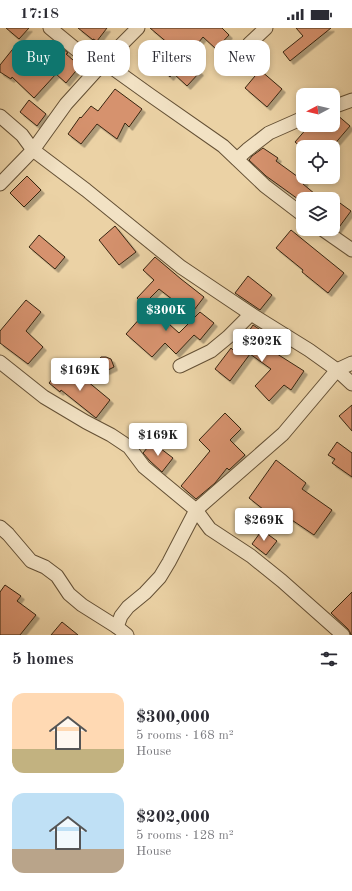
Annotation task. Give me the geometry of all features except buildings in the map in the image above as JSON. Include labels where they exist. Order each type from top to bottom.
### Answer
[{"type":"street","points":[[50,28],[73,47]]},
{"type":"street","points":[[126,40],[138,28]]},
{"type":"street","points":[[253,40],[266,28]]},
{"type":"street","points":[[0,184],[33,150],[66,104],[91,76]]},
{"type":"street","points":[[124,76],[223,146],[265,186],[296,210]]},
{"type":"street","points":[[340,104],[352,100]]},
{"type":"street","points":[[0,116],[22,135],[33,150],[86,190],[181,267],[251,314],[309,350],[337,370],[352,384]]},
{"type":"street","points":[[237,159],[269,133],[296,121]]},
{"type":"street","points":[[332,236],[352,250]]},
{"type":"street","points":[[180,366],[211,351],[228,337],[251,314]]},
{"type":"street","points":[[0,362],[44,397],[111,435],[129,448],[144,467],[196,510],[210,529],[251,556],[282,581],[343,635]]},
{"type":"street","points":[[122,631],[121,616],[128,607],[145,593],[160,577],[196,510],[283,434],[337,370],[352,363]]},
{"type":"street","points":[[0,527],[8,534],[30,561],[45,567],[57,576],[69,594],[82,605],[122,631]]}]
